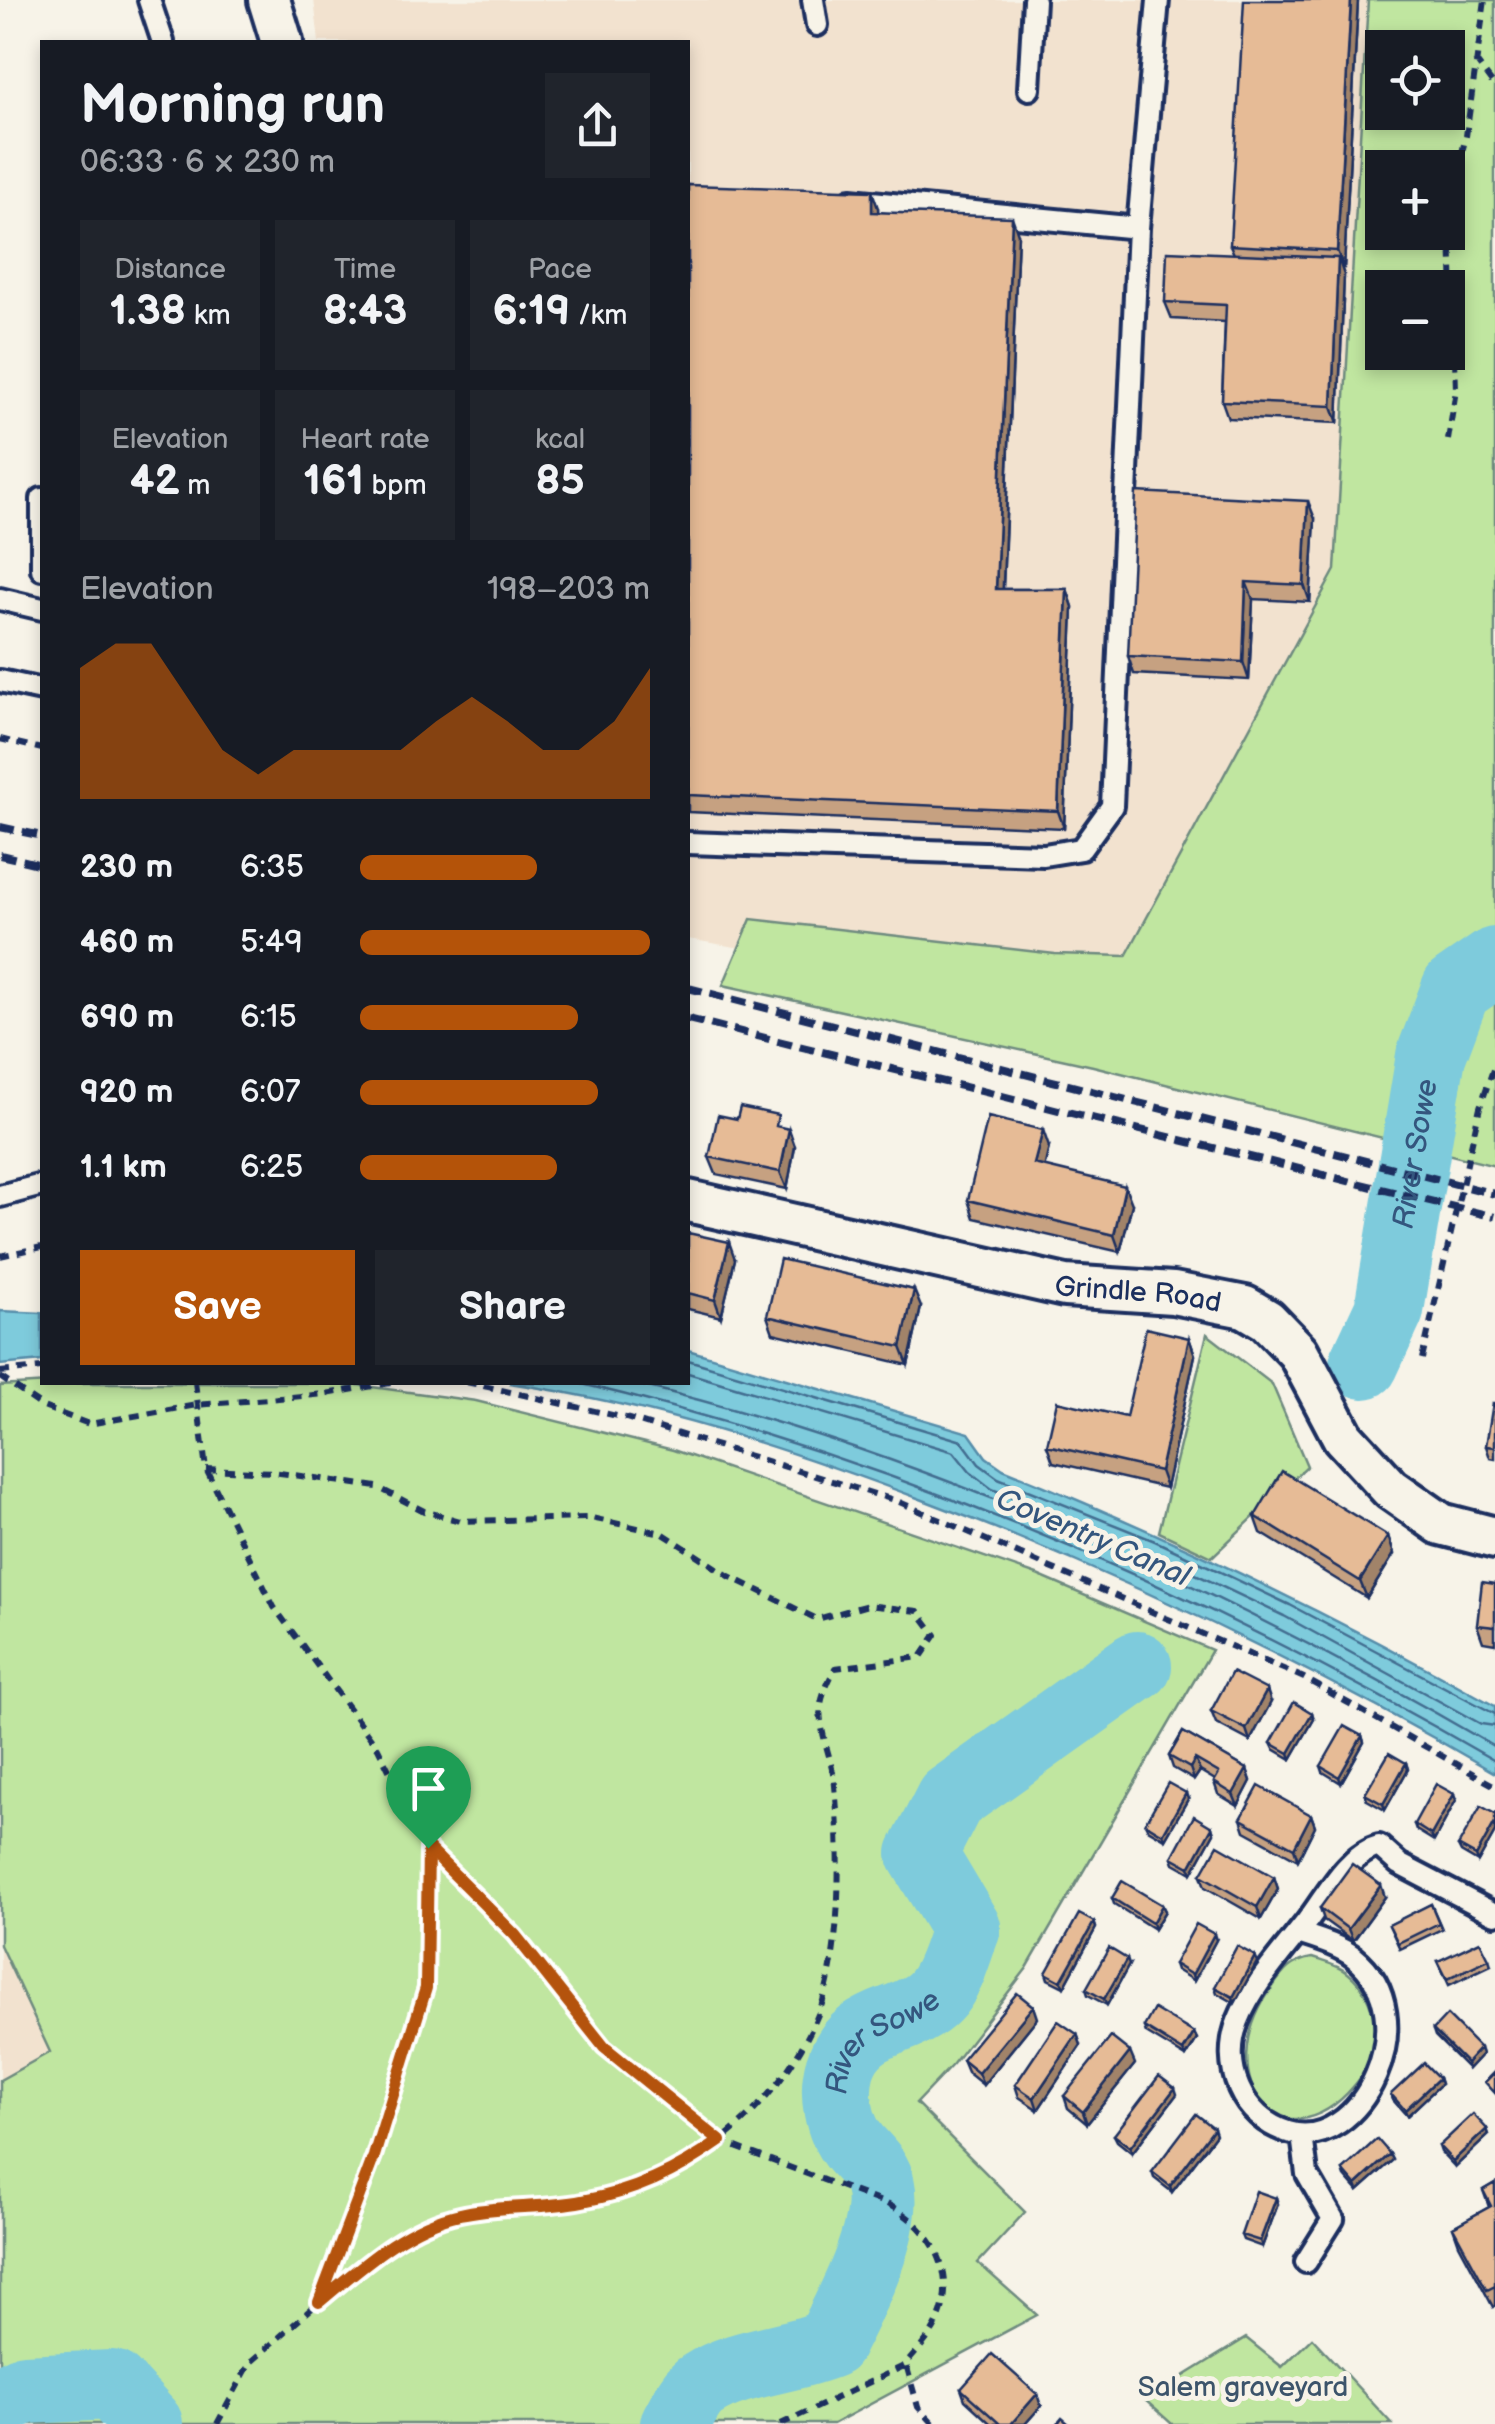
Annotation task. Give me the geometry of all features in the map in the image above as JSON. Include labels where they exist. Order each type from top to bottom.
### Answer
[{"type":"street","points":[[269,0],[281,40]]},
{"type":"street","name":"Grindle Road","points":[[690,1201],[1064,1286],[1173,1293],[1245,1308],[1282,1333],[1298,1352],[1343,1437],[1391,1489],[1442,1524],[1495,1538]]},
{"type":"lane","points":[[149,0],[161,40]]},
{"type":"lane","points":[[813,0],[817,25]]},
{"type":"lane","points":[[1029,88],[1034,0]]},
{"type":"lane","points":[[690,843],[1044,855],[1081,848],[1112,806],[1138,228],[1158,0]]},
{"type":"lane","points":[[822,198],[900,202],[1138,228]]},
{"type":"lane","points":[[0,599],[40,609]]},
{"type":"lane","points":[[0,681],[40,690]]},
{"type":"lane","points":[[0,1196],[40,1186]]},
{"type":"lane","points":[[1298,1933],[1352,1956],[1370,1974],[1384,2000],[1389,2028],[1386,2052],[1372,2086],[1345,2116],[1319,2132],[1302,2135],[1268,2122],[1246,2105],[1232,2065],[1238,2021],[1298,1933],[1361,1851],[1379,1846],[1399,1864],[1495,1914]]},
{"type":"lane","points":[[1302,2135],[1308,2174],[1333,2219],[1306,2262]]},
{"type":"path","points":[[1448,440],[1456,390],[1450,202],[1466,136],[1485,0]]},
{"type":"path","points":[[1474,58],[1495,88]]},
{"type":"path","points":[[0,739],[40,749]]},
{"type":"path","points":[[1422,1359],[1480,1106],[1495,1064]]},
{"type":"path","points":[[0,1256],[40,1247]]},
{"type":"path","points":[[0,1375],[40,1368]]},
{"type":"path","points":[[0,1375],[43,1408],[89,1424],[197,1405],[326,1394],[378,1385]]},
{"type":"path","points":[[195,1385],[206,1470],[274,1607],[378,1748],[428,1848],[515,1935],[604,2047],[720,2141],[887,2204],[904,2213],[935,2244],[948,2287],[935,2327],[906,2364],[781,2424]]},
{"type":"path","points":[[479,1385],[645,1424],[897,1501],[1304,1678],[1495,1786]]},
{"type":"path","points":[[206,1470],[273,1472],[377,1488],[460,1522],[590,1518],[662,1533],[729,1576],[817,1619],[868,1605],[918,1611],[936,1635],[920,1656],[835,1668],[820,1706],[835,1783],[839,1904],[819,2010],[775,2090],[720,2141],[687,2165],[646,2185],[580,2202],[458,2214],[387,2246],[250,2362],[218,2421]]},
{"type":"path","points":[[319,2302],[374,2156],[426,1988],[428,1848]]},
{"type":"path","points":[[906,2364],[918,2407],[934,2424]]},
{"type":"shaded area","points":[[314,0],[1368,0],[1335,570],[1098,1008],[690,939],[690,40],[319,40]]},
{"type":"shaded area","points":[[0,1945],[50,2052],[0,2080]]},
{"type":"green space","points":[[1368,0],[1495,0],[1495,1166],[1093,1066],[723,985],[751,919],[1055,954],[1126,956],[1335,570],[1365,52],[1365,130],[1465,130],[1465,30],[1366,30]]},
{"type":"green space","points":[[1207,1334],[1272,1384],[1307,1466],[1212,1557],[1159,1532]]},
{"type":"green space","points":[[357,1385],[476,1401],[673,1450],[1037,1575],[1212,1650],[1027,1968],[953,2064],[916,2103],[1025,2212],[978,2263],[1037,2315],[833,2424],[0,2424],[0,2080],[50,2052],[0,1945],[0,1386]]},
{"type":"green space","points":[[1312,1958],[1348,1973],[1366,1995],[1374,2023],[1373,2051],[1361,2077],[1333,2105],[1306,2118],[1283,2117],[1264,2104],[1251,2083],[1247,2055],[1254,2023],[1272,1988],[1288,1968]]},
{"type":"green space","name":"Salem graveyard","points":[[1246,2338],[1282,2367],[1312,2338],[1392,2424],[1172,2424],[1145,2400]]},
{"type":"water","points":[[0,1311],[40,1313],[40,1361],[0,1365]]},
{"type":"water","name":"Coventry Canal","points":[[690,1351],[969,1433],[986,1457],[1003,1469],[1253,1580],[1495,1706],[1495,1773],[1286,1659],[1071,1559],[822,1463],[719,1430],[521,1385],[690,1385]]},
{"type":"building","points":[[1244,0],[1351,0],[1337,251],[1230,245]]},
{"type":"building","points":[[690,185],[872,191],[872,212],[1012,217],[996,589],[1067,589],[1058,811],[690,795]]},
{"type":"building","points":[[1167,251],[1338,258],[1332,406],[1222,401],[1226,305],[1165,302]]},
{"type":"building","points":[[1136,492],[1308,501],[1304,585],[1246,582],[1243,662],[1128,656]]},
{"type":"building","points":[[740,1107],[778,1115],[776,1126],[789,1129],[780,1172],[709,1157],[718,1115],[737,1119]]},
{"type":"building","points":[[988,1117],[1043,1130],[1034,1164],[1125,1186],[1114,1235],[968,1200]]},
{"type":"building","points":[[690,1233],[729,1242],[715,1300],[690,1294]]},
{"type":"building","points":[[780,1259],[914,1290],[901,1347],[767,1316]]},
{"type":"building","points":[[1146,1328],[1189,1338],[1160,1471],[1047,1445],[1057,1401],[1126,1417]]},
{"type":"building","points":[[1495,1403],[1495,1447],[1486,1446]]},
{"type":"building","points":[[1282,1471],[1388,1536],[1360,1581],[1255,1516]]},
{"type":"building","points":[[1482,1582],[1495,1584],[1495,1627],[1477,1625]]},
{"type":"building","points":[[1232,1672],[1267,1690],[1246,1729],[1211,1711]]},
{"type":"building","points":[[1294,1702],[1312,1713],[1289,1753],[1271,1743]]},
{"type":"building","points":[[1344,1726],[1362,1736],[1339,1777],[1321,1766]]},
{"type":"building","points":[[1183,1732],[1247,1769],[1233,1794],[1214,1782],[1219,1773],[1195,1759],[1190,1768],[1169,1756]]},
{"type":"building","points":[[1389,1753],[1406,1763],[1383,1804],[1365,1794]]},
{"type":"building","points":[[1168,1783],[1186,1793],[1163,1834],[1145,1823]]},
{"type":"building","points":[[1436,1784],[1454,1794],[1431,1835],[1414,1824]]},
{"type":"building","points":[[1259,1786],[1311,1815],[1294,1848],[1241,1819]]},
{"type":"building","points":[[1481,1806],[1495,1814],[1495,1822],[1476,1856],[1458,1846]]},
{"type":"building","points":[[1194,1816],[1212,1827],[1190,1867],[1172,1857]]},
{"type":"building","points":[[1218,1845],[1274,1877],[1257,1907],[1201,1875]]},
{"type":"building","points":[[1352,1864],[1381,1885],[1348,1929],[1320,1908]]},
{"type":"building","points":[[1122,1881],[1162,1905],[1152,1923],[1112,1898]]},
{"type":"building","points":[[1431,1904],[1439,1923],[1398,1943],[1389,1925]]},
{"type":"building","points":[[1079,1914],[1094,1922],[1061,1981],[1046,1973]]},
{"type":"building","points":[[1196,1924],[1214,1934],[1192,1975],[1174,1964]]},
{"type":"building","points":[[1480,1941],[1489,1959],[1447,1979],[1438,1961]]},
{"type":"building","points":[[1237,1946],[1255,1956],[1233,1997],[1215,1987]]},
{"type":"building","points":[[1109,1948],[1127,1959],[1104,1999],[1086,1989]]},
{"type":"building","points":[[1017,1993],[1033,2006],[978,2073],[962,2060]]},
{"type":"building","points":[[1154,2009],[1194,2033],[1183,2051],[1144,2027]]},
{"type":"building","points":[[1447,2015],[1480,2048],[1466,2063],[1433,2030]]},
{"type":"building","points":[[1058,2021],[1077,2034],[1034,2098],[1015,2085]]},
{"type":"building","points":[[1111,2037],[1130,2052],[1083,2112],[1064,2096]]},
{"type":"building","points":[[1424,2063],[1439,2078],[1405,2110],[1391,2094]]},
{"type":"building","points":[[1495,2072],[1495,2093],[1485,2082]]},
{"type":"building","points":[[1159,2076],[1175,2088],[1130,2147],[1114,2135]]},
{"type":"building","points":[[1196,2114],[1214,2128],[1170,2186],[1152,2172]]},
{"type":"building","points":[[1473,2114],[1487,2129],[1453,2161],[1439,2146]]},
{"type":"building","points":[[1377,2139],[1390,2154],[1356,2185],[1343,2170]]},
{"type":"building","points":[[1495,2183],[1495,2286],[1487,2290],[1453,2227],[1491,2206],[1483,2190]]},
{"type":"building","points":[[1256,2191],[1276,2198],[1260,2241],[1241,2235]]},
{"type":"building","points":[[992,2354],[1037,2394],[1011,2424],[1000,2424],[961,2389]]},
{"type":"waterway","name":"River Sowe","points":[[1364,1364],[1389,1310],[1431,1056],[1456,989],[1495,962]]},
{"type":"waterway","name":"River Sowe","points":[[675,2424],[694,2392],[716,2377],[830,2343],[857,2288],[874,2244],[882,2203],[873,2169],[844,2130],[838,2110],[838,2078],[847,2051],[857,2039],[922,2007],[940,1990],[953,1964],[966,1928],[922,1854],[950,1799],[1137,1666]]},
{"type":"waterway","name":"River Sowe","points":[[0,2401],[25,2389],[112,2385],[148,2424]]},
{"type":"railway","points":[[0,827],[40,836]]},
{"type":"railway","points":[[0,855],[40,865]]},
{"type":"railway","points":[[690,989],[1495,1194]]},
{"type":"railway","points":[[690,1019],[1495,1217]]},
{"type":"route","points":[[428,1848],[515,1935],[604,2047],[720,2141],[687,2165],[646,2185],[580,2202],[458,2214],[387,2246],[319,2302],[374,2156],[426,1988],[428,1848]]}]
